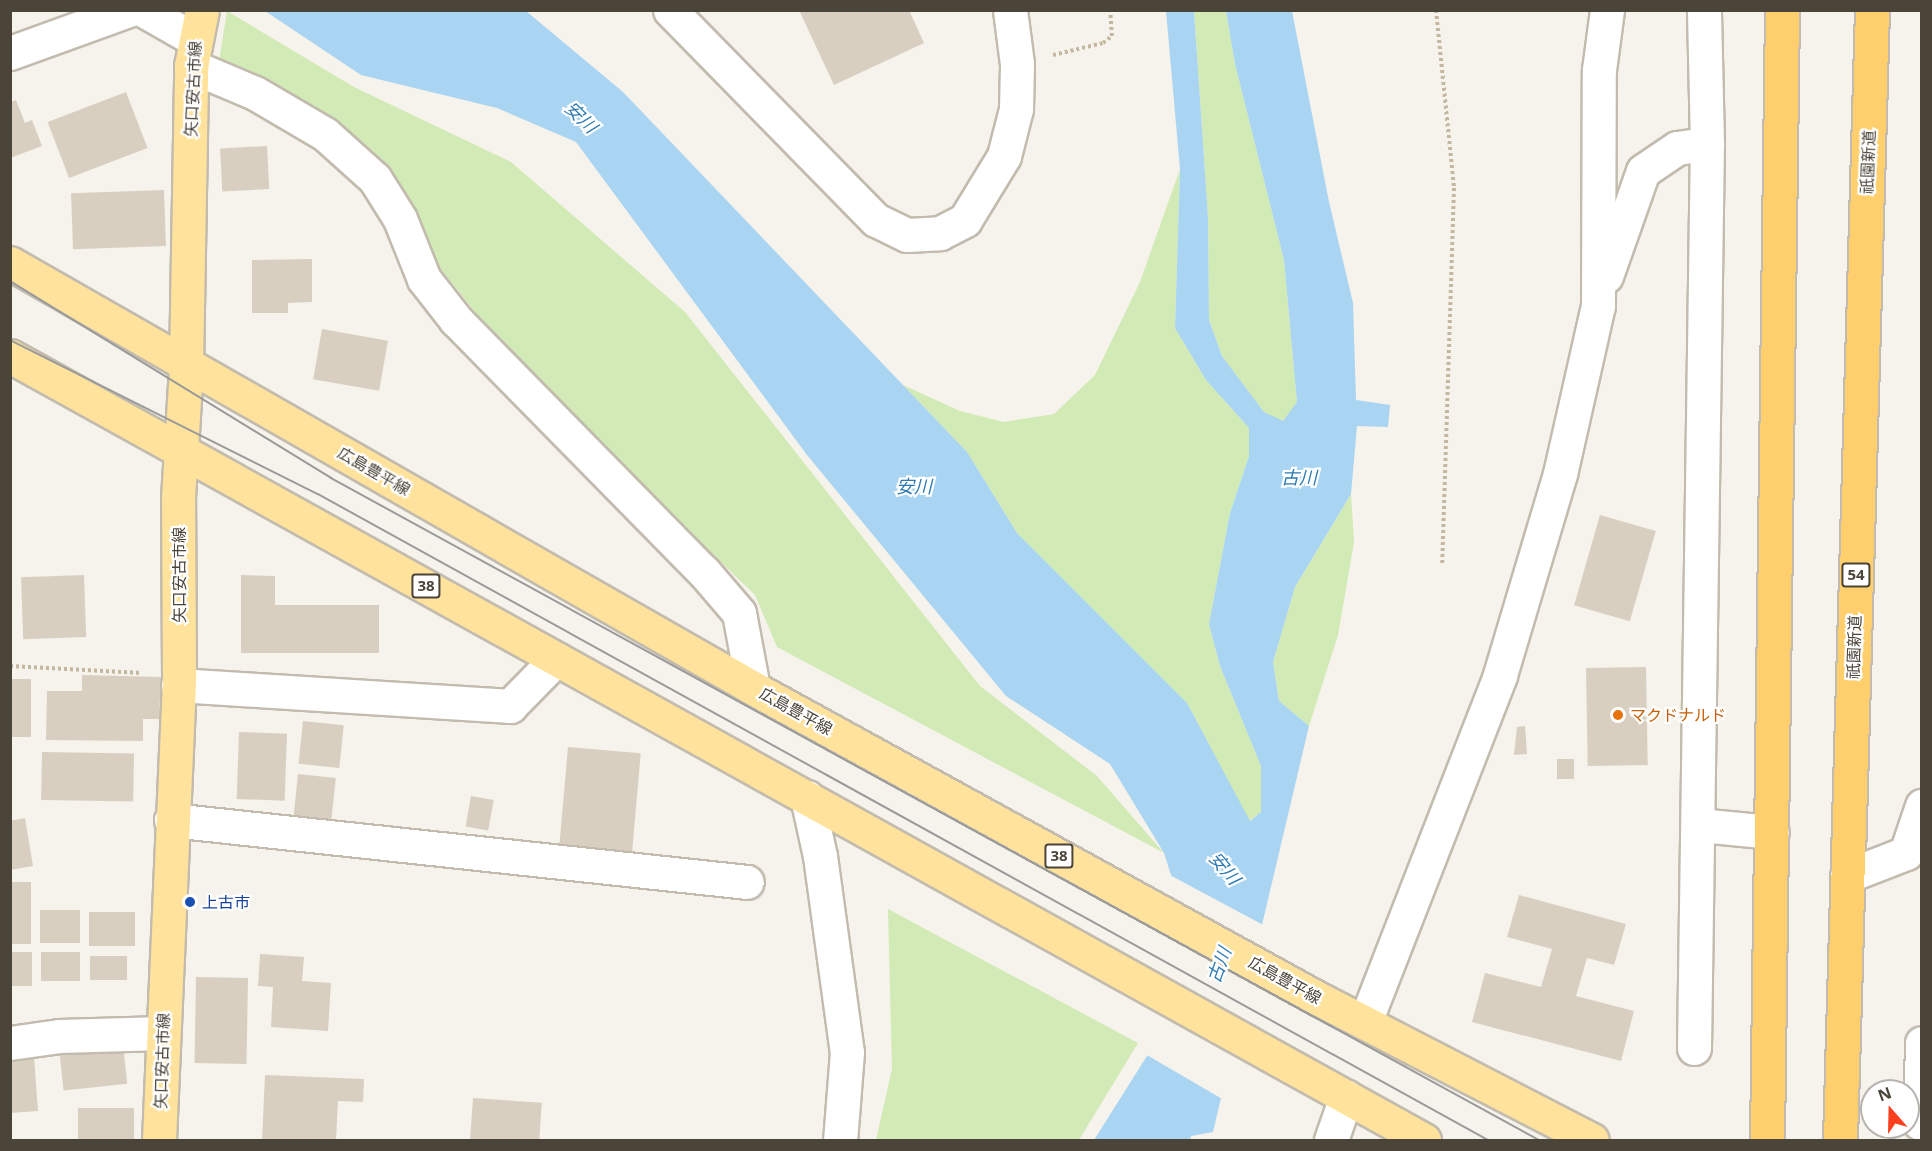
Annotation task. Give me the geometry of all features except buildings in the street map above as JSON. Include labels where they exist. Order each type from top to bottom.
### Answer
[{"type":"highway","points":[[1767,1140],[1782,10]]},
{"type":"highway","name":"祇園新道","points":[[1840,1140],[1872,10]]},
{"type":"main road","name":"矢口安古市線","points":[[159,1140],[178,680],[181,451],[197,32]]},
{"type":"main road","name":"広島豊平線","points":[[10,263],[186,366],[753,688],[1317,998],[1592,1140]]},
{"type":"main road","name":"38","points":[[10,356],[556,659],[842,814],[1424,1140]]},
{"type":"street","points":[[10,53],[129,10]]},
{"type":"street","points":[[143,10],[197,32],[255,93],[325,134],[375,179],[400,219],[424,279],[456,320],[704,573],[739,613],[753,688]]},
{"type":"street","points":[[669,10],[876,220],[907,235],[940,233],[965,220],[1004,156],[1017,109],[1017,64],[1010,10]]},
{"type":"street","points":[[1597,301],[1599,70],[1606,10]]},
{"type":"street","points":[[1694,1048],[1707,144],[1704,10]]},
{"type":"street","points":[[1365,1022],[1500,675],[1560,474],[1597,301],[1643,171],[1677,148],[1707,144]]},
{"type":"street","points":[[178,680],[510,706],[556,659]]},
{"type":"street","points":[[807,797],[819,856],[847,1052],[840,1140]]},
{"type":"street","points":[[1847,876],[1906,852],[1922,806]]},
{"type":"street","points":[[171,820],[747,882]]},
{"type":"street","points":[[1699,825],[1772,832]]},
{"type":"street","points":[[10,1043],[59,1036],[163,1033]]},
{"type":"street","points":[[1920,1123],[1922,1043]]},
{"type":"street","points":[[1331,1140],[1346,1097]]},
{"type":"path","points":[[1017,64],[1103,43],[1113,36],[1110,10]]},
{"type":"path","points":[[1437,10],[1454,188],[1442,566]]},
{"type":"path","points":[[10,666],[178,680]]},
{"type":"green space","points":[[227,11],[354,87],[511,162],[685,312],[980,686],[1097,776],[1164,853],[777,647],[755,595],[516,364],[434,260],[371,150],[219,62]]},
{"type":"green space","points":[[1194,11],[1226,11],[1235,64],[1284,260],[1297,402],[1283,422],[1264,412],[1222,356],[1209,320],[1208,218]]},
{"type":"green space","points":[[1180,169],[1175,328],[1206,380],[1249,428],[1249,456],[1230,513],[1209,624],[1220,666],[1261,766],[1261,812],[1249,821],[1187,703],[1017,533],[967,452],[903,385],[960,411],[1004,422],[1054,414],[1095,375],[1140,282]]},
{"type":"green space","points":[[1351,494],[1354,542],[1338,635],[1309,726],[1279,701],[1273,662],[1295,587]]},
{"type":"green space","points":[[888,909],[1138,1043],[1079,1140],[876,1140],[892,1069]]},
{"type":"water","points":[[265,11],[526,11],[623,92],[967,452],[1017,533],[1187,703],[1250,821],[1261,812],[1261,766],[1220,666],[1209,624],[1230,513],[1249,456],[1249,428],[1206,380],[1175,328],[1180,169],[1166,11],[1194,11],[1208,218],[1209,320],[1222,356],[1264,412],[1283,421],[1297,402],[1284,260],[1235,64],[1226,11],[1292,11],[1329,202],[1353,303],[1356,400],[1390,405],[1388,427],[1357,426],[1351,494],[1295,587],[1273,662],[1279,701],[1309,726],[1213,1132],[1191,1136],[1190,1140],[1094,1140],[1181,1002],[1191,938],[1164,853],[1110,764],[1006,696],[807,455],[576,142],[497,108],[361,75]]},
{"type":"pier","points":[[1168,874],[1267,927],[1224,1100],[1145,1054],[1178,1000],[1188,938]]},
{"type":"tram line","points":[[10,281],[331,478],[1539,1140]]},
{"type":"tram line","points":[[10,340],[318,494],[1488,1140]]},
{"type":"place","name":"マクドナルド","points":[[1618,715]]},
{"type":"place","name":"上古市","points":[[190,902]]},
{"type":"water label","name":"安川","points":[[581,117]]},
{"type":"water label","name":"古川","points":[[1299,477]]},
{"type":"water label","name":"安川","points":[[914,486]]},
{"type":"water label","name":"安川","points":[[1225,868]]},
{"type":"water label","name":"古川","points":[[1219,965]]}]
